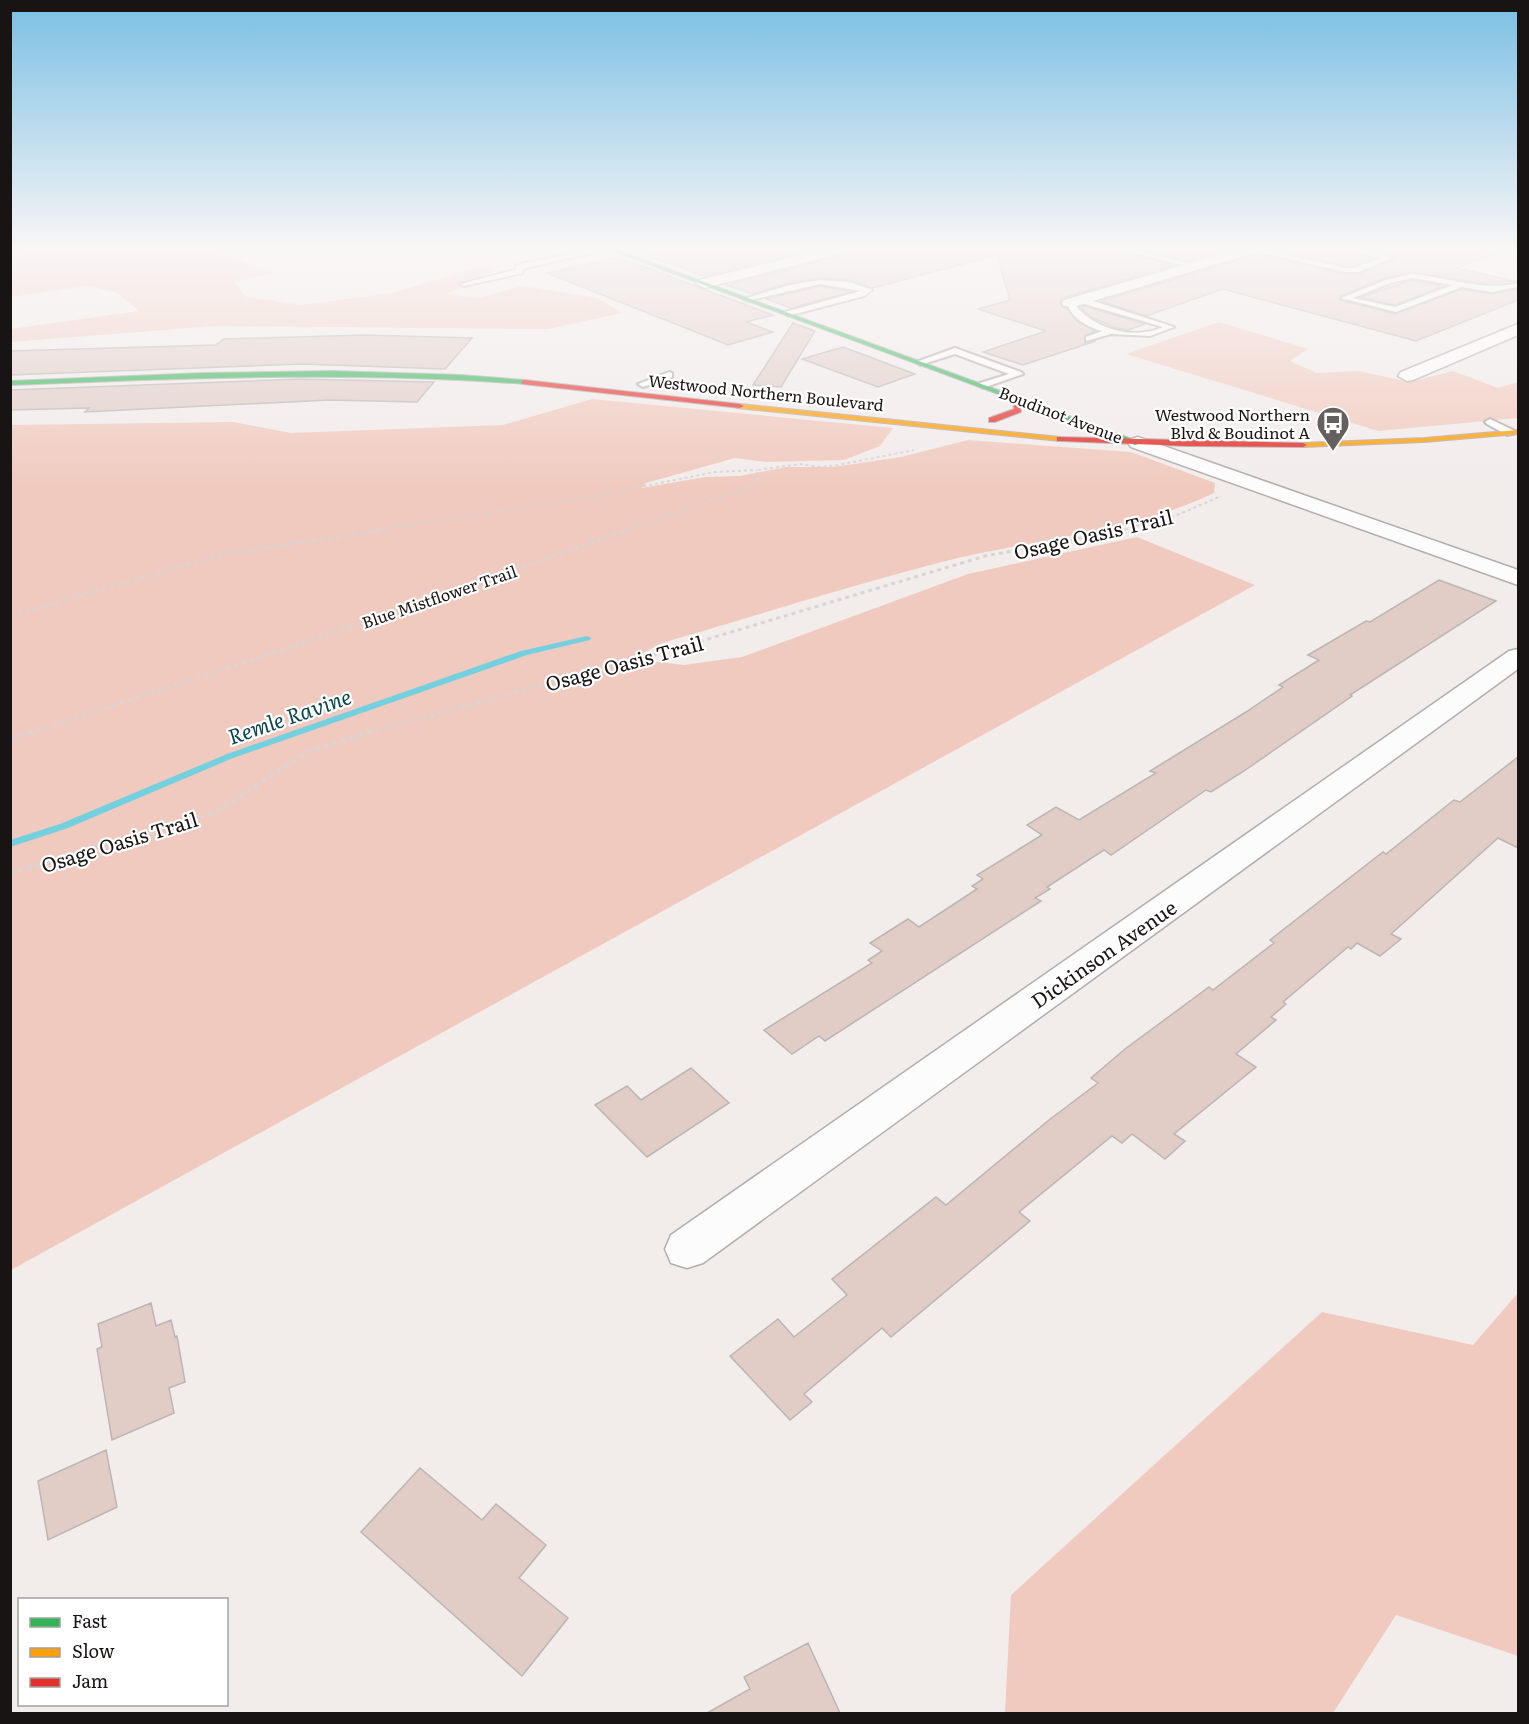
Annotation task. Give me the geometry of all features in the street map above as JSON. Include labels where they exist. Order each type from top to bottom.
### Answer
[{"type":"main road","name":"Boudinot Avenue","points":[[825,327],[1138,443]]},
{"type":"main road","name":"Westwood Northern Boulevard","points":[[10,374],[415,365],[643,384],[992,420],[1166,432],[1360,432],[1518,418]]},
{"type":"main road","name":"Westwood Northern Boulevard","points":[[10,383],[387,374],[471,377],[1018,435],[1138,443],[1341,444],[1515,432]]},
{"type":"main road","points":[[631,394],[643,384]]},
{"type":"main road","points":[[992,420],[1018,410],[1015,396]]},
{"type":"street","points":[[1407,376],[1518,329]]},
{"type":"street","name":"Boudinot Avenue","points":[[1138,443],[1518,578]]},
{"type":"street","name":"Dickinson Avenue","points":[[687,1249],[1518,657]]},
{"type":"lane","points":[[1106,327],[1142,335],[1168,327]]},
{"type":"lane","points":[[1089,339],[1113,330]]},
{"type":"lane","points":[[920,362],[955,351],[1018,374],[983,385]]},
{"type":"lane","points":[[195,377],[206,368]]},
{"type":"lane","points":[[643,384],[669,375]]},
{"type":"lane","points":[[1490,422],[1515,432]]},
{"type":"path","points":[[10,616],[220,555],[590,497],[715,472],[757,470],[800,464],[821,467],[855,460]]},
{"type":"path","name":"Blue Mistflower Trail","points":[[10,739],[333,633],[745,489],[758,482],[757,470]]},
{"type":"path","name":"Osage Oasis Trail","points":[[10,873],[95,848],[166,831],[221,809],[305,753],[392,725],[688,645],[985,556],[1116,532],[1169,517],[1252,483]]},
{"type":"shaded area","points":[[22,327],[196,327],[11,342],[11,329]]},
{"type":"shaded area","points":[[376,327],[555,327],[548,329]]},
{"type":"shaded area","points":[[1203,327],[1237,327],[1308,349],[1290,361],[1317,373],[1358,371],[1410,382],[1453,371],[1498,388],[1518,382],[1518,418],[1378,431],[1126,354]]},
{"type":"shaded area","points":[[592,399],[893,428],[880,446],[844,460],[766,462],[735,458],[646,483],[642,488],[705,477],[740,476],[786,467],[833,467],[901,457],[968,440],[1131,452],[1215,483],[1214,493],[1148,518],[1114,527],[976,554],[837,591],[662,643],[643,653],[649,661],[684,665],[742,657],[968,574],[1137,537],[1255,585],[11,1270],[11,425],[233,422],[291,433],[503,425]]},
{"type":"shaded area","points":[[1518,1293],[1518,1656],[1396,1615],[1333,1713],[1005,1713],[1011,1595],[1322,1312],[1473,1345]]},
{"type":"building","points":[[684,327],[761,327],[773,332],[728,345]]},
{"type":"building","points":[[790,327],[805,327],[815,331],[781,387],[753,385]]},
{"type":"building","points":[[1035,327],[1088,327],[1095,331],[1084,336],[1085,343],[1096,341],[1023,365],[983,352],[1046,331]]},
{"type":"building","points":[[1116,327],[1135,327],[1128,330]]},
{"type":"building","points":[[1366,327],[1450,327],[1416,341]]},
{"type":"building","points":[[364,335],[472,338],[445,369],[301,364],[10,375],[10,351],[215,345],[224,339]]},
{"type":"building","points":[[843,347],[915,374],[878,387],[802,359]]},
{"type":"building","points":[[300,379],[434,382],[417,402],[329,400],[85,412],[89,408],[10,410],[10,390]]},
{"type":"building","points":[[1439,580],[1496,601],[1350,695],[1352,696],[1244,771],[1211,792],[1206,790],[1111,855],[1104,850],[1047,887],[1050,889],[1035,898],[1041,901],[825,1041],[819,1036],[792,1054],[764,1030],[872,963],[868,960],[882,951],[870,943],[908,919],[919,927],[977,889],[972,886],[983,879],[977,875],[1042,835],[1027,825],[1056,807],[1079,820],[1156,773],[1150,771],[1246,712],[1283,687],[1279,685],[1319,660],[1308,655],[1366,621],[1370,622]]},
{"type":"building","points":[[1518,757],[1518,848],[1498,838],[1391,934],[1401,939],[1380,956],[1357,943],[1351,949],[1348,947],[1283,1002],[1286,1004],[1271,1017],[1276,1020],[1236,1054],[1256,1067],[1174,1134],[1185,1141],[1165,1159],[1132,1134],[1122,1143],[1112,1136],[1019,1212],[1030,1221],[891,1337],[882,1328],[804,1394],[812,1402],[790,1420],[730,1356],[778,1319],[794,1337],[847,1295],[832,1279],[936,1197],[946,1205],[1049,1120],[1098,1083],[1091,1078],[1125,1049],[1209,987],[1213,990],[1274,943],[1270,940],[1383,852],[1386,854],[1454,800],[1460,802]]},
{"type":"building","points":[[691,1068],[729,1103],[647,1157],[595,1105],[627,1086],[641,1100]]},
{"type":"building","points":[[151,1303],[156,1326],[171,1320],[175,1337],[177,1336],[185,1382],[169,1388],[174,1413],[112,1440],[97,1349],[102,1347],[98,1324]]},
{"type":"building","points":[[106,1450],[117,1507],[48,1540],[38,1481]]},
{"type":"building","points":[[420,1468],[482,1520],[496,1504],[546,1545],[519,1578],[568,1618],[522,1676],[361,1532]]},
{"type":"building","points":[[808,1643],[840,1713],[707,1713],[750,1689],[744,1677]]},
{"type":"waterway","name":"Remle Ravine","points":[[10,844],[64,826],[230,756],[524,653],[587,638]]},
{"type":"traffic: fast","points":[[824,327],[1138,443]]},
{"type":"traffic: fast","points":[[10,383],[203,375],[332,373],[461,377],[525,382]]},
{"type":"traffic: slow","points":[[740,406],[1060,439]]},
{"type":"traffic: slow","points":[[1303,445],[1424,440],[1518,432]]},
{"type":"traffic: jam","points":[[525,382],[740,406]]},
{"type":"traffic: jam","points":[[992,420],[1018,410],[1015,396]]},
{"type":"traffic: jam","points":[[1060,439],[1186,444],[1303,445]]},
{"type":"place","name":"Westwood Northern Blvd & Boudinot A","points":[[1333,452]]}]
